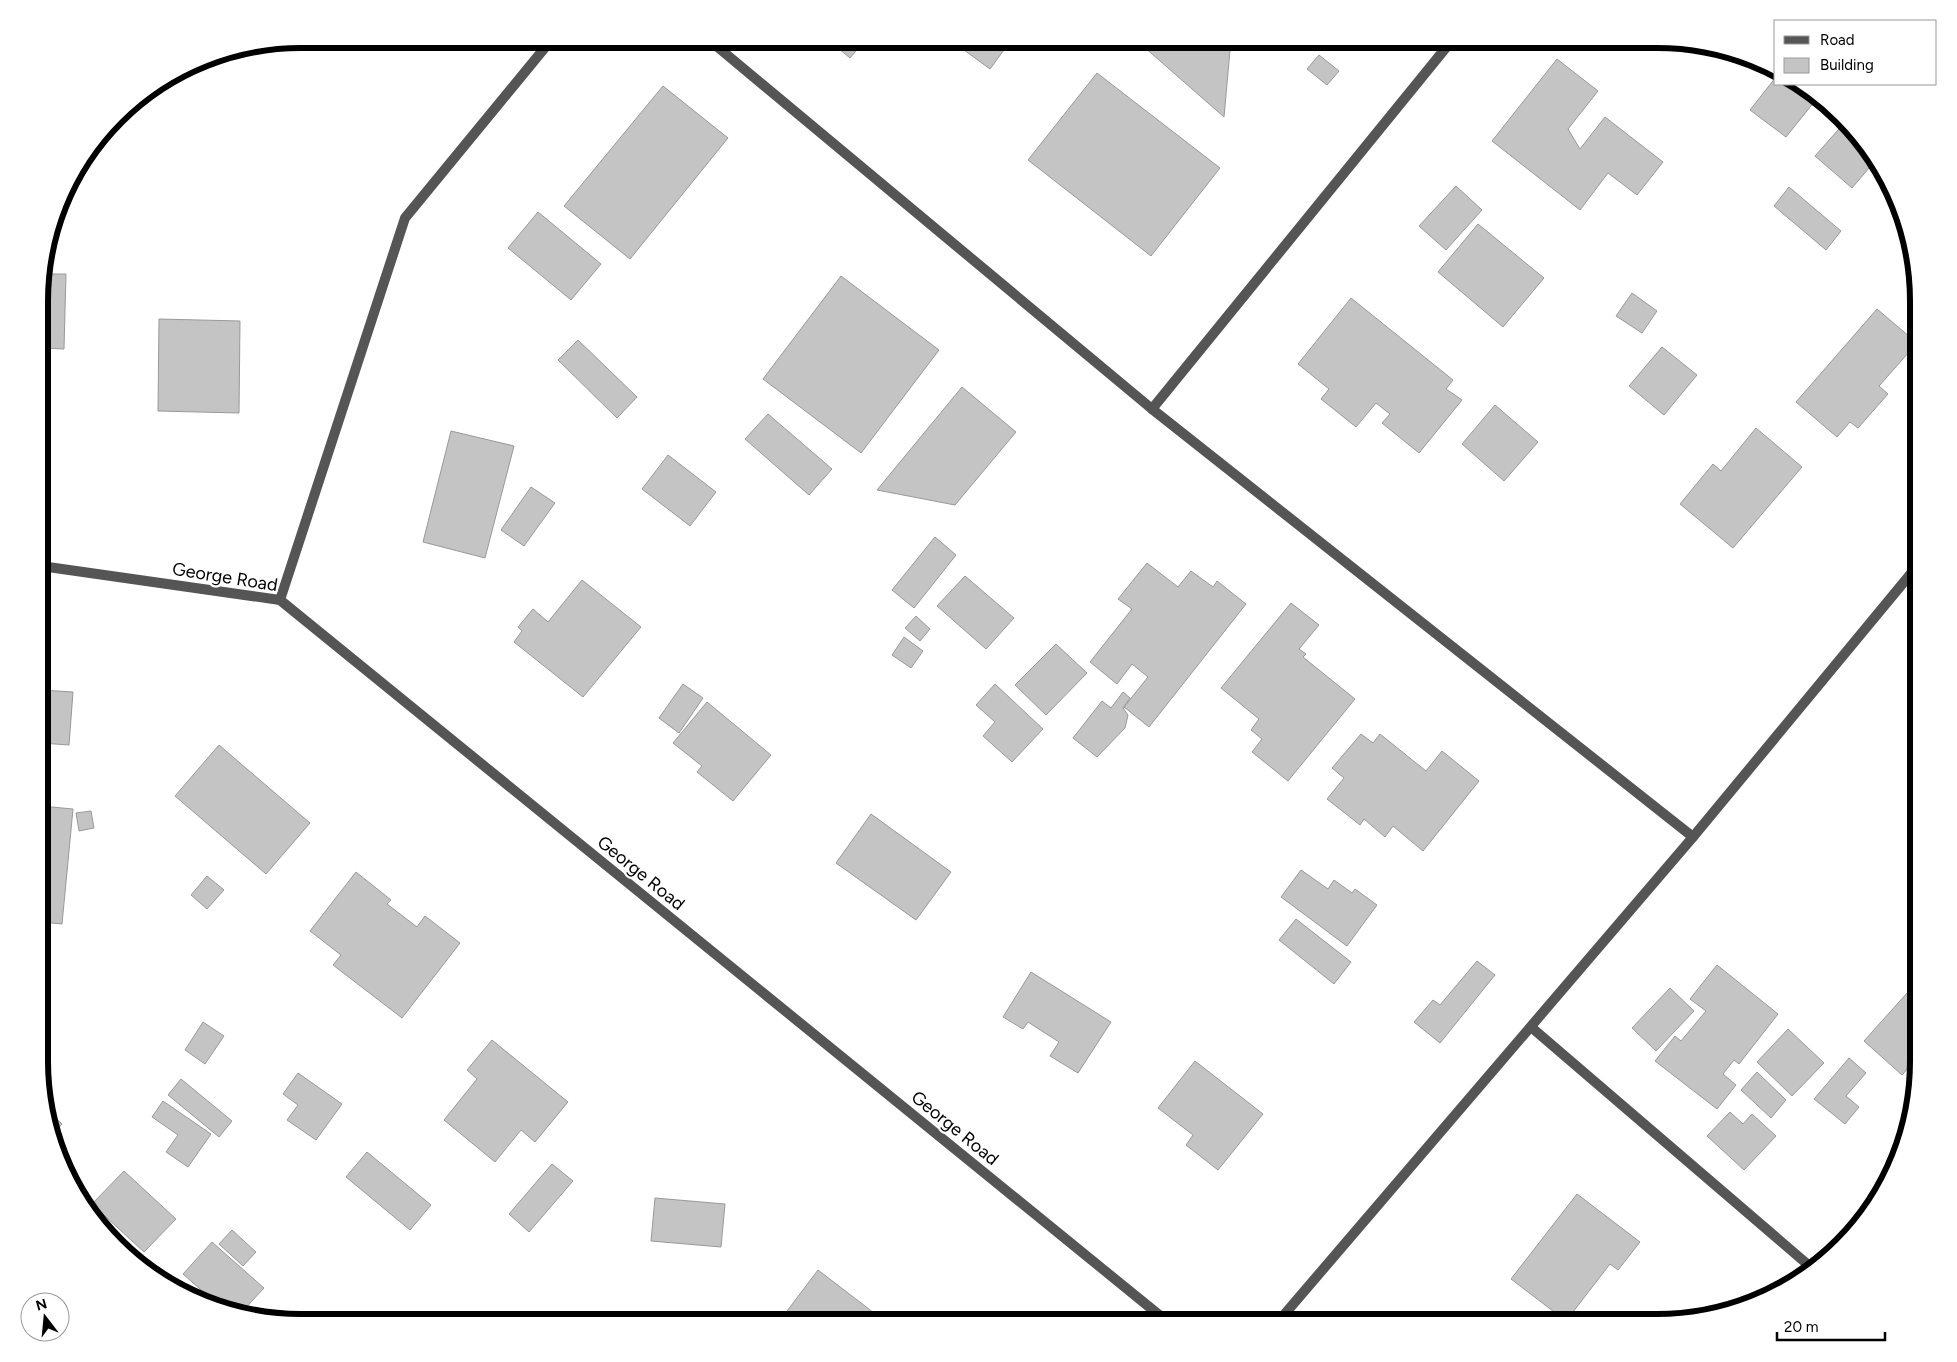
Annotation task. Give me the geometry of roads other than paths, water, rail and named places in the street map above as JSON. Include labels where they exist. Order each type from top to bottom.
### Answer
[{"type":"street","points":[[280,600],[405,218],[545,48]]},
{"type":"street","points":[[719,48],[1152,409],[1693,837]]},
{"type":"street","points":[[1152,409],[1446,48]]},
{"type":"street","name":"George Road","points":[[48,567],[280,600],[1158,1314]]},
{"type":"street","points":[[1285,1314],[1693,837],[1910,575]]},
{"type":"street","points":[[1531,1027],[1807,1264]]}]
